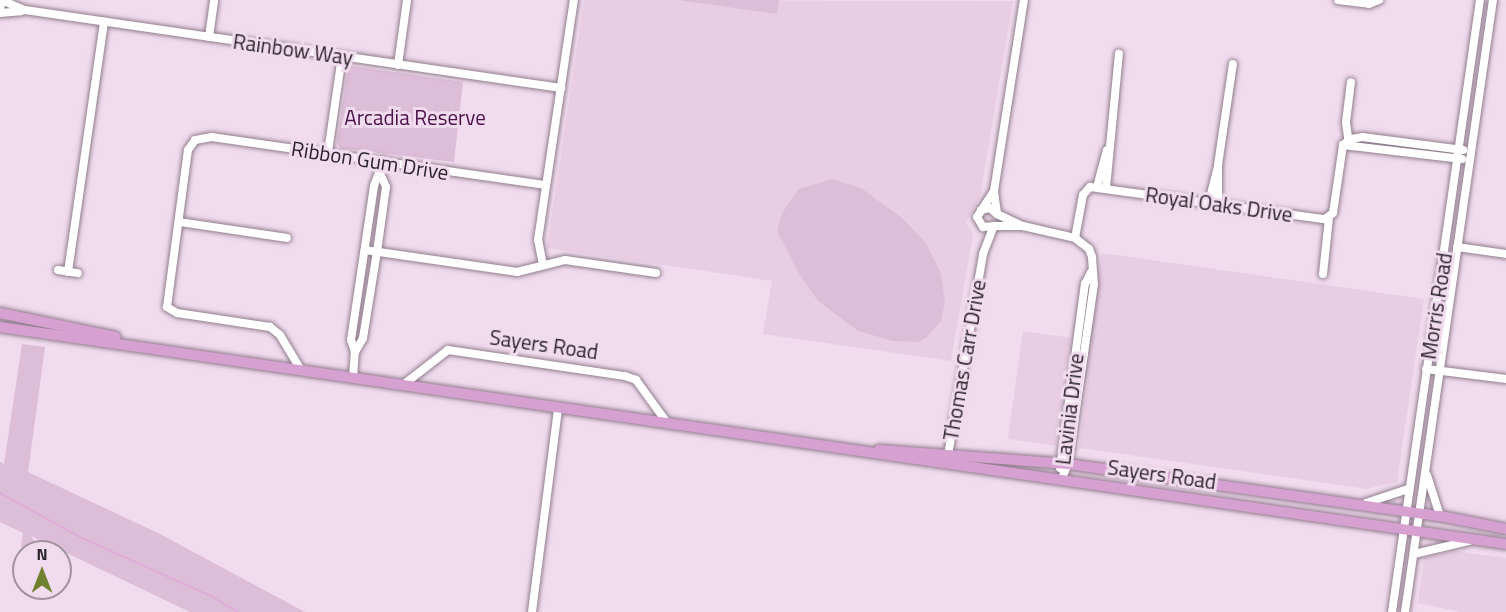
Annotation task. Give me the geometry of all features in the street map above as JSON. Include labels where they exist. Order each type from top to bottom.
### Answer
[{"type":"main road","name":"Sayers Road","points":[[0,313],[195,355]]},
{"type":"main road","name":"Sayers Road","points":[[0,327],[813,445],[947,461],[1061,480],[1418,529],[1506,544]]},
{"type":"main road","name":"Sayers Road","points":[[947,461],[1064,464],[1420,513],[1506,529]]},
{"type":"street","name":"Rainbow Way","points":[[1,0],[25,10],[561,88]]},
{"type":"street","points":[[0,13],[1,0]]},
{"type":"street","points":[[209,37],[214,0]]},
{"type":"street","points":[[398,65],[407,0]]},
{"type":"street","points":[[543,265],[537,247],[574,0]]},
{"type":"street","points":[[1338,0],[1369,4],[1378,0]]},
{"type":"street","name":"Morris Road","points":[[1392,612],[1480,0]]},
{"type":"street","name":"Morris Road","points":[[1405,612],[1493,0]]},
{"type":"street","points":[[994,226],[997,213],[994,191],[1025,2]]},
{"type":"street","name":"Rainbow Way","points":[[0,13],[25,10]]},
{"type":"street","points":[[68,272],[104,22]]},
{"type":"street","points":[[981,210],[990,208],[1023,225],[1075,238],[1084,192],[1101,188],[1119,54]]},
{"type":"street","points":[[328,153],[342,56]]},
{"type":"street","points":[[1213,203],[1233,64]]},
{"type":"street","points":[[1323,273],[1329,218],[1334,211],[1347,143],[1346,122],[1351,82]]},
{"type":"street","points":[[1347,143],[1358,136],[1470,156]]},
{"type":"street","name":"Ribbon Gum Drive","points":[[179,222],[188,150],[195,140],[212,137],[546,185]]},
{"type":"street","points":[[353,378],[355,352],[351,340],[374,186],[381,175],[383,161]]},
{"type":"street","points":[[355,352],[363,338],[377,252],[386,187],[381,175]]},
{"type":"street","name":"Royal Oaks Drive","points":[[1101,188],[1329,218]]},
{"type":"street","points":[[994,191],[977,217],[980,225],[1023,225]]},
{"type":"street","points":[[287,238],[179,222],[166,300],[170,310],[270,327],[287,344],[301,369]]},
{"type":"street","name":"Thomas Carr Drive","points":[[980,225],[983,254]]},
{"type":"street","name":"Thomas Carr Drive","points":[[947,461],[983,254],[994,226]]},
{"type":"street","name":"Lavinia Drive","points":[[1061,480],[1085,284],[1091,271],[1089,249],[1075,238]]},
{"type":"street","points":[[1457,247],[1506,254]]},
{"type":"street","points":[[365,250],[517,272],[565,260],[656,273]]},
{"type":"street","points":[[58,270],[78,273]]},
{"type":"street","name":"Sayers Road","points":[[403,385],[448,351],[625,376],[636,380],[668,424]]},
{"type":"street","points":[[1426,369],[1506,379]]},
{"type":"street","points":[[532,612],[558,408]]},
{"type":"street","points":[[1426,471],[1440,516]]},
{"type":"street","points":[[1355,504],[1408,489]]},
{"type":"street","points":[[1414,554],[1446,544],[1480,540]]},
{"type":"shaded area","points":[[584,0],[1013,1],[980,197],[966,222],[973,235],[951,361],[763,334],[772,281],[547,248]]},
{"type":"shaded area","points":[[1102,253],[1424,299],[1397,482],[1366,489],[1079,448],[1088,380],[1084,379]]},
{"type":"shaded area","points":[[1023,331],[1071,338],[1055,446],[1008,439]]},
{"type":"shaded area","points":[[1455,551],[1506,558],[1506,612],[1461,612],[1418,603],[1424,558]]},
{"type":"green space","points":[[678,0],[779,0],[777,14]]},
{"type":"green space","name":"Arcadia Reserve","points":[[352,66],[463,82],[454,162],[340,148],[337,143],[348,69]]},
{"type":"green space","points":[[832,179],[861,188],[901,217],[926,243],[941,274],[945,302],[941,321],[926,338],[918,342],[893,341],[858,331],[818,301],[801,277],[777,231],[782,213],[799,189]]},
{"type":"green space","points":[[22,344],[45,347],[28,472],[160,534],[305,612],[190,612],[72,556],[72,540],[39,540],[31,536],[33,540],[22,540],[23,533],[0,522],[0,462],[4,464]]},
{"type":"waterway","points":[[0,493],[82,538],[211,596],[238,612]]}]
